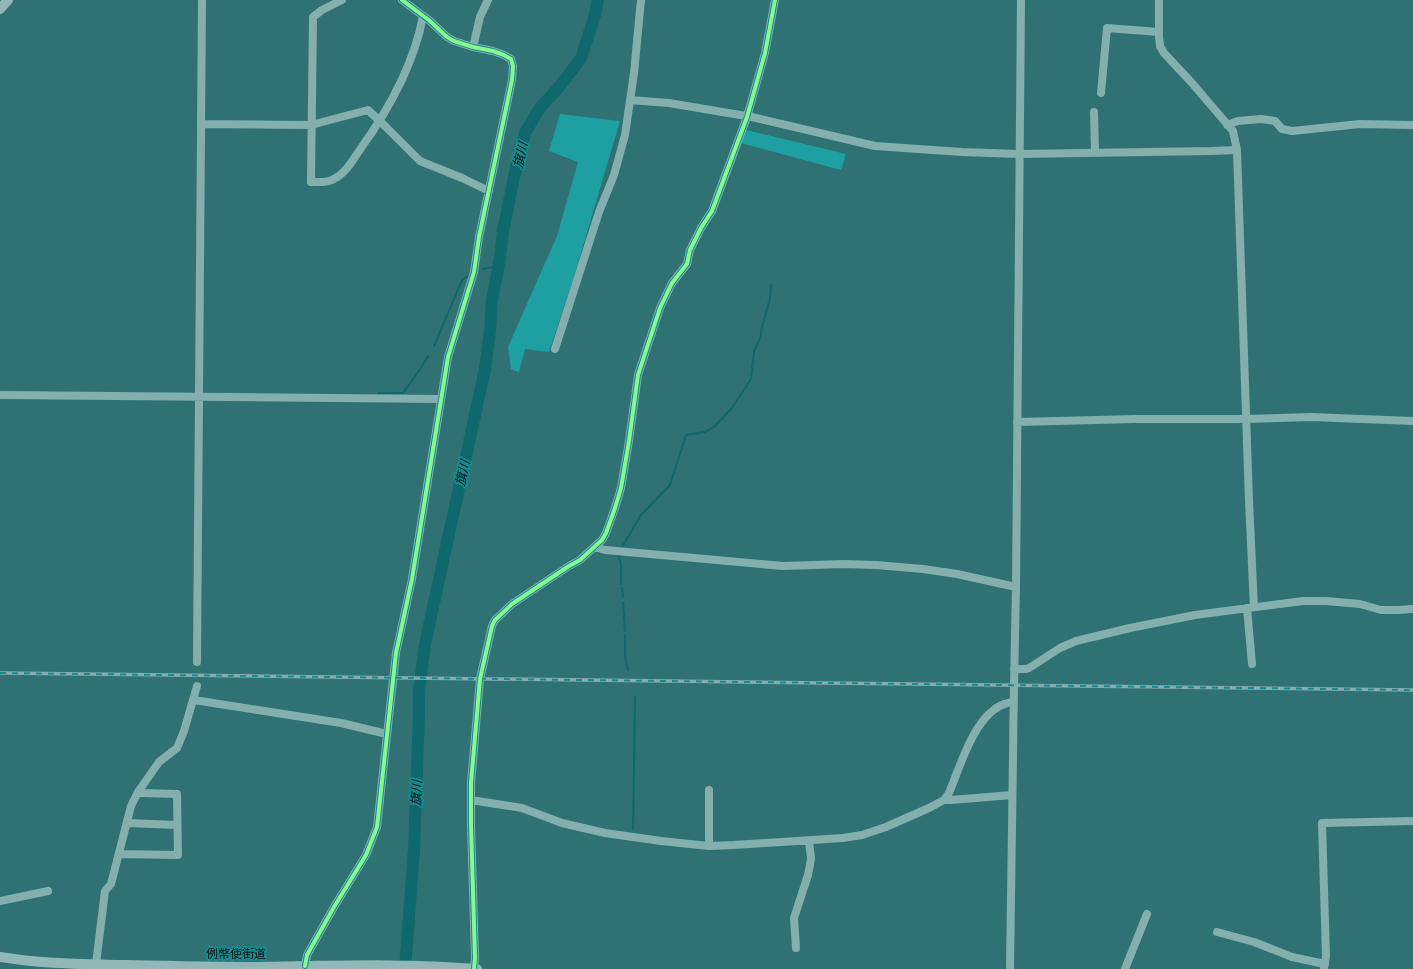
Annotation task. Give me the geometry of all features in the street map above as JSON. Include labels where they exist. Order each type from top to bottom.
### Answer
[{"type":"main road","points":[[0,9],[8,0]]},
{"type":"main road","name":"例幣使街道","points":[[1,959],[37,962],[216,967],[370,965],[477,969]]},
{"type":"street","points":[[197,662],[202,0]]},
{"type":"street","points":[[342,0],[322,10],[313,17],[311,182],[332,180],[343,172],[349,166],[380,121],[412,55],[423,16]]},
{"type":"street","points":[[305,966],[307,955],[366,854],[372,843],[377,827],[396,653],[412,580],[448,357],[474,272],[479,237],[494,161],[512,80],[513,66],[511,59],[493,51],[454,41],[402,0]]},
{"type":"street","points":[[473,47],[480,17],[488,0]]},
{"type":"street","points":[[555,349],[594,227],[614,175],[625,135],[634,74],[640,0]]},
{"type":"street","points":[[470,969],[475,946],[470,825],[473,754],[480,679],[492,626],[512,604],[580,560],[602,540],[606,533],[615,508],[629,441],[638,375],[660,308],[672,283],[687,264],[690,250],[701,228],[712,211],[747,116],[765,53],[775,0]]},
{"type":"street","points":[[1010,969],[1016,587],[1020,0]]},
{"type":"street","points":[[1159,0],[1160,46],[1164,53],[1233,131],[1238,150],[1252,664]]},
{"type":"street","points":[[1101,93],[1107,28],[1159,32]]},
{"type":"street","points":[[630,100],[669,103],[747,116],[870,145],[962,152],[1019,154],[1238,150]]},
{"type":"street","points":[[201,124],[311,125],[368,110],[372,112],[420,161],[489,191]]},
{"type":"street","points":[[1094,112],[1095,153]]},
{"type":"street","points":[[1227,125],[1238,121],[1261,119],[1275,121],[1282,129],[1292,131],[1360,124],[1413,124]]},
{"type":"street","points":[[0,395],[441,399]]},
{"type":"street","points":[[1017,422],[1311,417],[1413,421]]},
{"type":"street","points":[[595,547],[605,550],[783,566],[843,564],[898,567],[957,574],[1016,587]]},
{"type":"street","points":[[1014,669],[1029,668],[1060,648],[1076,641],[1179,618],[1303,601],[1326,601],[1360,604],[1381,610],[1413,609]]},
{"type":"street","points":[[96,964],[105,891],[111,884],[131,806],[138,792],[159,762],[177,748],[184,732],[197,686]]},
{"type":"street","points":[[194,700],[341,723],[387,734]]},
{"type":"street","points":[[471,800],[522,808],[562,823],[605,832],[646,839],[708,846],[763,844],[843,838],[874,832],[944,800],[949,794],[967,748],[978,728],[996,708],[1005,703],[1014,702]]},
{"type":"street","points":[[708,846],[709,790]]},
{"type":"street","points":[[119,854],[178,855],[177,794],[138,792]]},
{"type":"street","points":[[944,800],[1012,795]]},
{"type":"street","points":[[1217,932],[1254,942],[1292,957],[1325,966],[1322,823],[1413,821]]},
{"type":"street","points":[[127,823],[177,825]]},
{"type":"street","points":[[796,948],[794,918],[808,874],[811,859],[809,841]]},
{"type":"street","points":[[0,900],[48,891]]},
{"type":"street","points":[[1125,969],[1147,914]]},
{"type":"shaded area","points":[[560,114],[620,121],[573,280],[549,352],[525,349],[519,372],[511,369],[508,347],[557,236],[578,162],[549,151]]},
{"type":"shaded area","points":[[746,130],[846,154],[841,170],[741,143]]},
{"type":"waterway","name":"旗川","points":[[405,969],[414,850],[419,691],[425,644],[485,369],[492,300],[500,258],[503,231],[517,163],[525,133],[539,109],[560,86],[581,58],[595,15],[598,0]]},
{"type":"waterway","points":[[483,269],[498,266]]},
{"type":"waterway","points":[[434,346],[462,280],[468,276]]},
{"type":"waterway","points":[[622,547],[641,515],[670,485],[686,435],[705,432],[714,427],[732,408],[751,379],[754,352],[761,336],[770,298],[771,285]]},
{"type":"waterway","points":[[378,393],[403,393],[428,356]]},
{"type":"waterway","points":[[618,554],[621,565],[621,584]]},
{"type":"waterway","points":[[622,588],[623,597]]},
{"type":"waterway","points":[[623,602],[625,631]]},
{"type":"waterway","points":[[625,635],[625,656],[628,670]]},
{"type":"waterway","points":[[633,829],[635,697]]},
{"type":"railway","points":[[0,673],[1413,690]]},
{"type":"cycle path","points":[[305,966],[307,955],[366,855],[377,827],[396,653],[412,579],[448,357],[474,272],[479,237],[512,80],[513,66],[511,59],[493,51],[454,41],[402,0]]},
{"type":"cycle path","points":[[474,969],[471,783],[480,679],[492,626],[495,620],[512,604],[580,560],[602,540],[606,533],[621,488],[638,375],[660,308],[672,283],[687,264],[690,250],[701,228],[712,211],[747,117],[765,53],[775,0]]}]
